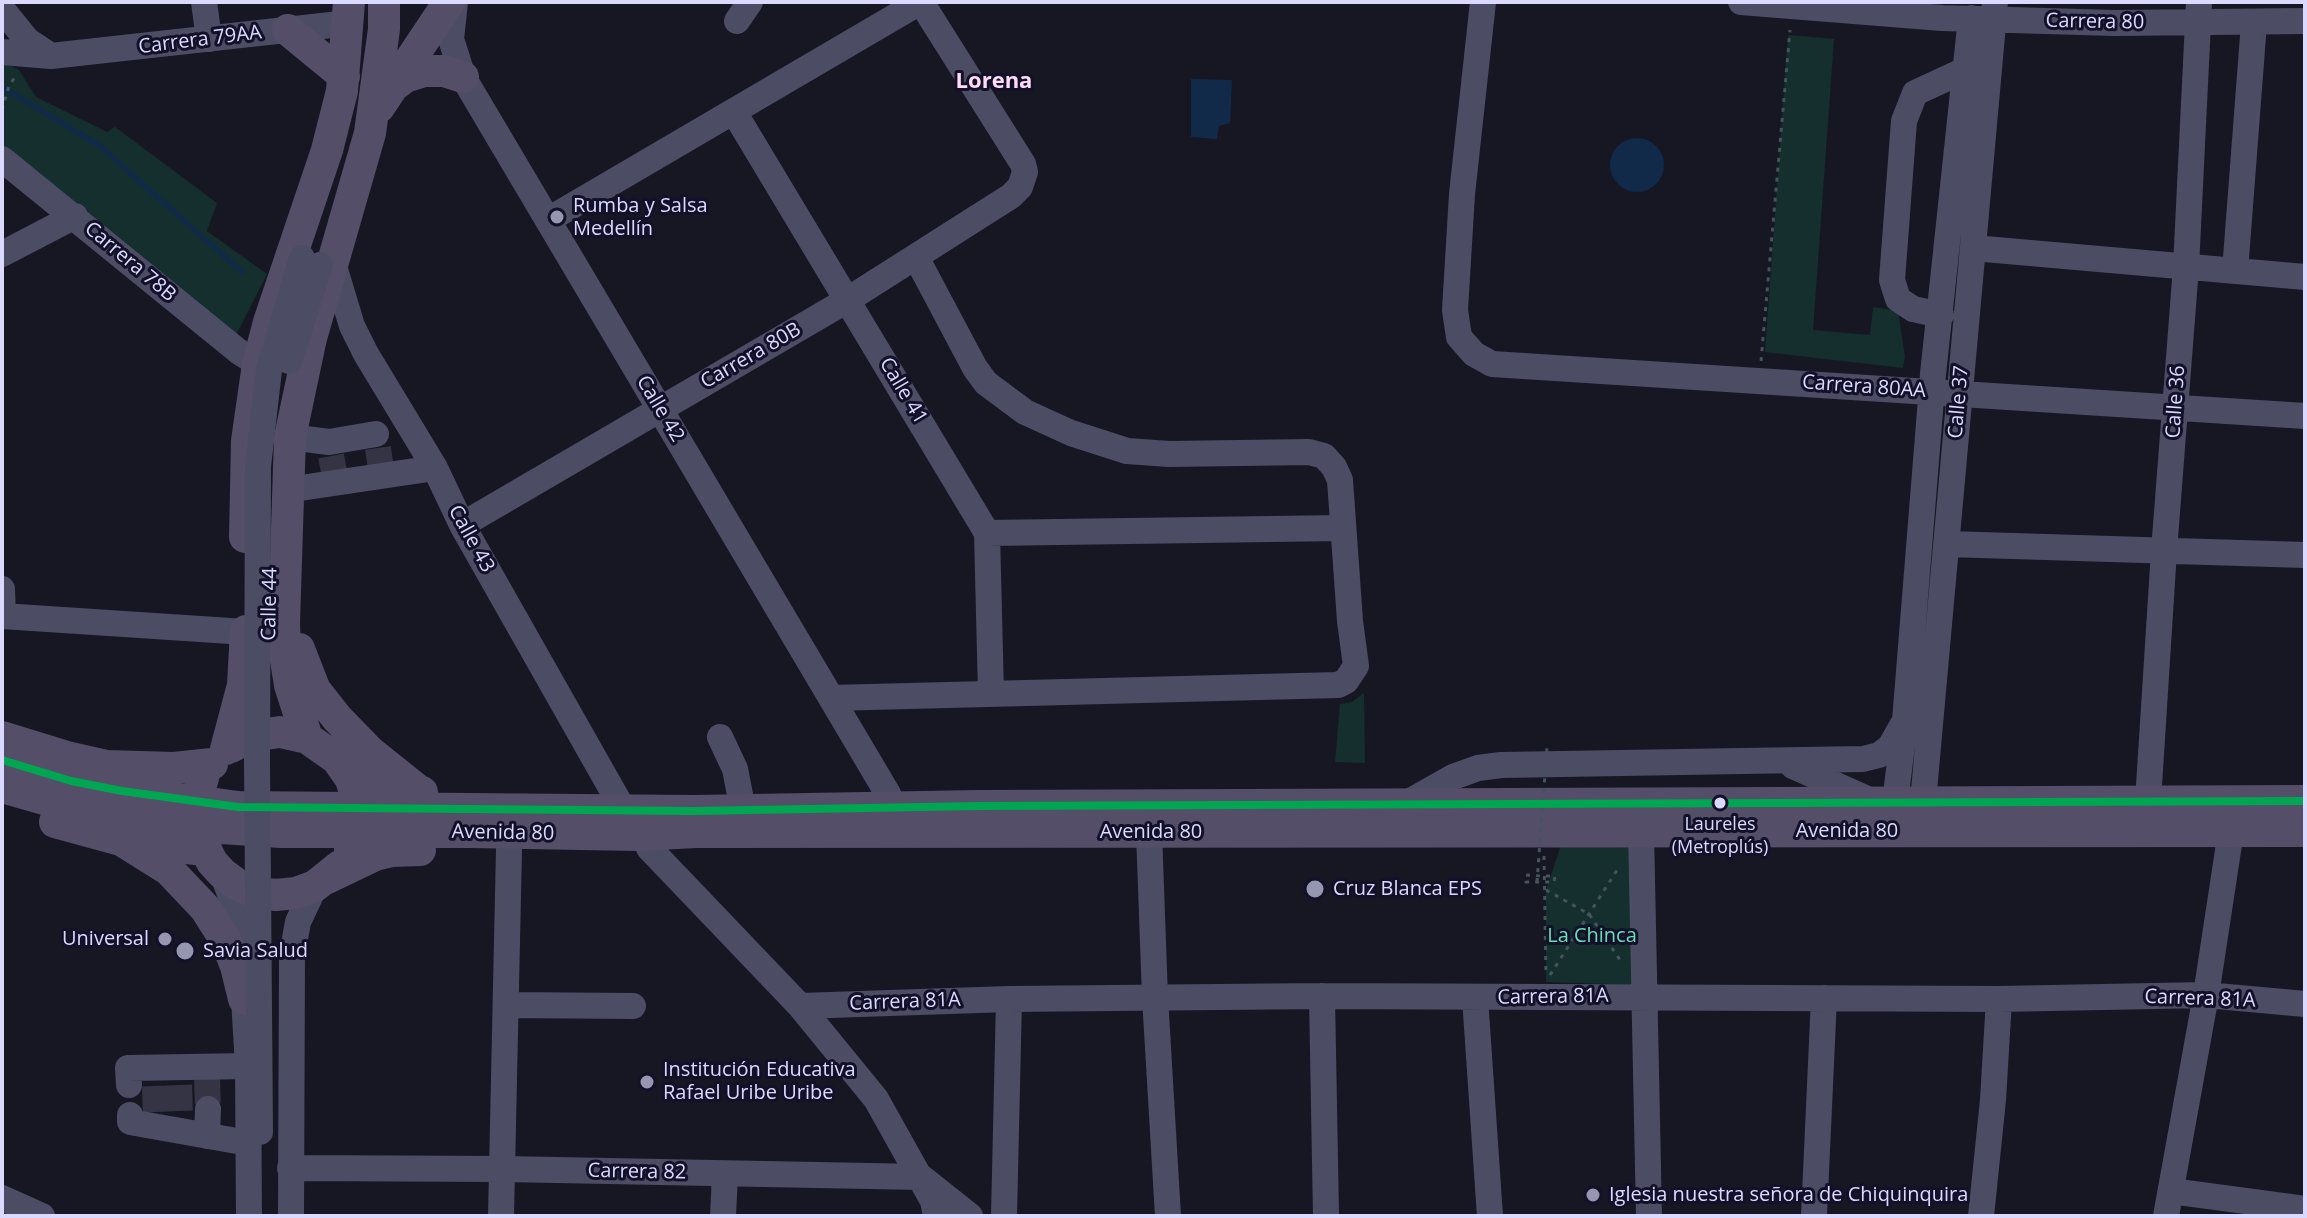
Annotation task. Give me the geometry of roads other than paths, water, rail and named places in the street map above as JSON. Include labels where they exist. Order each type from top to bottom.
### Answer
[{"type":"main road","points":[[373,116],[452,2]]},
{"type":"main road","points":[[349,12],[385,3]]},
{"type":"main road","points":[[288,30],[344,75],[361,34],[385,3]]},
{"type":"main road","name":"Calle 44","points":[[307,738],[290,685],[285,654],[290,437],[311,338],[318,262],[373,116],[385,3]]},
{"type":"main road","name":"Calle 44","points":[[214,764],[243,685],[246,632],[245,479],[258,364],[269,322],[327,150],[344,75],[349,12]]},
{"type":"main road","points":[[389,89],[405,77],[424,71],[444,71],[463,77]]},
{"type":"main road","points":[[285,579],[295,636],[315,690],[352,735],[421,792]]},
{"type":"main road","points":[[320,883],[339,866],[350,849],[358,814],[349,776],[337,759],[307,738],[280,732],[251,736],[214,764],[197,797],[196,816],[208,853],[238,885],[256,893],[296,893],[320,883],[356,862],[392,851],[649,848],[680,833]]},
{"type":"main road","points":[[2,737],[107,766],[174,768],[214,764]]},
{"type":"main road","name":"Avenida 80","points":[[2,760],[71,781],[238,807],[743,810],[2305,801]]},
{"type":"main road","points":[[349,776],[421,792],[571,794],[623,809]]},
{"type":"main road","name":"Avenida 80","points":[[2,787],[62,804],[107,812],[251,831],[638,835],[2305,831]]},
{"type":"main road","points":[[2,806],[121,840],[208,853]]},
{"type":"main road","points":[[121,840],[169,870],[205,908],[226,941],[244,999]]},
{"type":"street","points":[[204,2],[209,39]]},
{"type":"street","name":"Calle 42","points":[[452,2],[451,39],[463,77],[895,809]]},
{"type":"street","points":[[548,220],[921,2]]},
{"type":"street","name":"Carrera 80B","points":[[462,525],[849,299],[1011,196],[1020,187],[1025,172],[921,2]]},
{"type":"street","name":"Carrera 80AA","points":[[1483,2],[1462,194],[1455,310],[1459,337],[1474,354],[1492,364],[2305,416]]},
{"type":"street","name":"Carrera 80","points":[[1750,2],[1987,13],[2199,13],[2254,23],[2305,21]]},
{"type":"street","name":"Calle 44","points":[[262,1216],[257,762],[258,466],[269,370],[318,262],[356,149],[385,3]]},
{"type":"street","points":[[2,9],[27,40],[51,56]]},
{"type":"street","name":"Carrera 79AA","points":[[51,56],[288,30],[349,12]]},
{"type":"street","name":"Calle 37","points":[[1898,802],[1948,544],[1946,392],[1941,315],[1967,69],[1987,13]]},
{"type":"street","name":"Calle 37","points":[[1898,802],[1905,721],[1946,392],[1973,248],[1987,13]]},
{"type":"street","name":"Calle 36","points":[[2148,801],[2186,267],[2199,13]]},
{"type":"street","points":[[2235,271],[2254,23]]},
{"type":"street","points":[[2,52],[51,56]]},
{"type":"street","points":[[1941,315],[1913,309],[1898,299],[1892,280],[1904,121],[1915,93],[1967,69]]},
{"type":"street","name":"Calle 44","points":[[318,262],[336,155],[344,75]]},
{"type":"street","name":"Calle 41","points":[[734,112],[987,533],[991,694]]},
{"type":"street","name":"Carrera 78B","points":[[2,159],[258,364]]},
{"type":"street","points":[[2,254],[75,216]]},
{"type":"street","points":[[1973,248],[2305,277]]},
{"type":"street","points":[[831,698],[1338,685],[1346,681],[1356,666],[1340,480],[1324,456],[1309,452],[1146,453],[1108,446],[1025,412],[986,383],[975,368],[916,257]]},
{"type":"street","name":"Calle 43","points":[[318,262],[623,809]]},
{"type":"street","points":[[379,457],[388,391]]},
{"type":"street","points":[[290,437],[333,465],[379,457]]},
{"type":"street","points":[[287,490],[333,465],[379,457],[435,468]]},
{"type":"street","points":[[987,533],[1342,528]]},
{"type":"street","points":[[1948,544],[2305,555]]},
{"type":"street","points":[[2,589],[2,616],[246,632]]},
{"type":"street","points":[[1405,804],[1453,777],[1478,768],[1501,765],[1863,759],[1879,755],[1890,747],[1905,721]]},
{"type":"street","points":[[720,737],[735,769],[743,810]]},
{"type":"street","points":[[1780,761],[1898,802]]},
{"type":"street","points":[[1641,831],[1649,1216]]},
{"type":"street","points":[[2231,831],[2206,995],[2168,1204],[2305,1209]]},
{"type":"street","points":[[1149,832],[1168,1216]]},
{"type":"street","points":[[649,848],[800,1006],[876,1099],[921,1177],[933,1201],[936,1216]]},
{"type":"street","points":[[501,1216],[509,849]]},
{"type":"street","name":"Calle 44","points":[[208,853],[233,897],[241,923],[246,959],[244,999],[248,1066],[276,1216]]},
{"type":"street","points":[[291,1216],[292,955],[298,922],[320,883]]},
{"type":"street","name":"Carrera 81A","points":[[800,1006],[1155,997],[1645,995],[1999,999],[2206,995],[2305,1004]]},
{"type":"street","points":[[1322,996],[1326,1216]]},
{"type":"street","points":[[1475,998],[1490,1216]]},
{"type":"street","points":[[1814,1216],[1824,998]]},
{"type":"street","points":[[1004,1216],[1009,999]]},
{"type":"street","points":[[1981,1216],[1999,999]]},
{"type":"street","points":[[507,1005],[633,1006]]},
{"type":"street","points":[[159,1078],[248,1066]]},
{"type":"street","points":[[207,1136],[208,1109]]},
{"type":"street","points":[[160,1122],[207,1136],[260,1135]]},
{"type":"street","name":"Calle 44","points":[[249,1216],[260,1135]]},
{"type":"street","name":"Carrera 82","points":[[290,1168],[921,1177]]},
{"type":"street","points":[[723,1216],[725,1174]]},
{"type":"street","points":[[921,1177],[970,1216]]},
{"type":"street","points":[[2,1198],[42,1216]]},
{"type":"water","points":[[1191,79],[1232,80],[1230,123],[1219,126],[1217,139],[1191,137]]},
{"type":"water","points":[[1637,138],[1656,146],[1664,165],[1656,184],[1637,192],[1618,184],[1610,165],[1618,146]]},
{"type":"waterway","points":[[2,87],[100,146],[242,272]]},
{"type":"tunnel","points":[[378,448],[381,469]]},
{"type":"tunnel","points":[[331,456],[335,476]]},
{"type":"tunnel","points":[[207,1077],[208,1109]]},
{"type":"tunnel","points":[[179,1085],[180,1117]]},
{"type":"tunnel","points":[[155,1086],[156,1118]]},
{"type":"place","name":"Rumba y Salsa Medellín","points":[[557,217]]},
{"type":"place","name":"Laureles (Metroplús)","points":[[1720,803]]},
{"type":"place","name":"Cruz Blanca EPS","points":[[1315,889]]},
{"type":"place","name":"Universal","points":[[165,939]]},
{"type":"place","name":"Savia Salud","points":[[185,951]]},
{"type":"place","name":"Institución Educativa Rafael Uribe Uribe","points":[[647,1082]]},
{"type":"place","name":"Iglesia nuestra señora de Chiquinquira","points":[[1593,1195]]},
{"type":"district","name":"Lorena","points":[[994,82]]},
{"type":"park label","name":"La Chinca","points":[[1592,936]]}]
